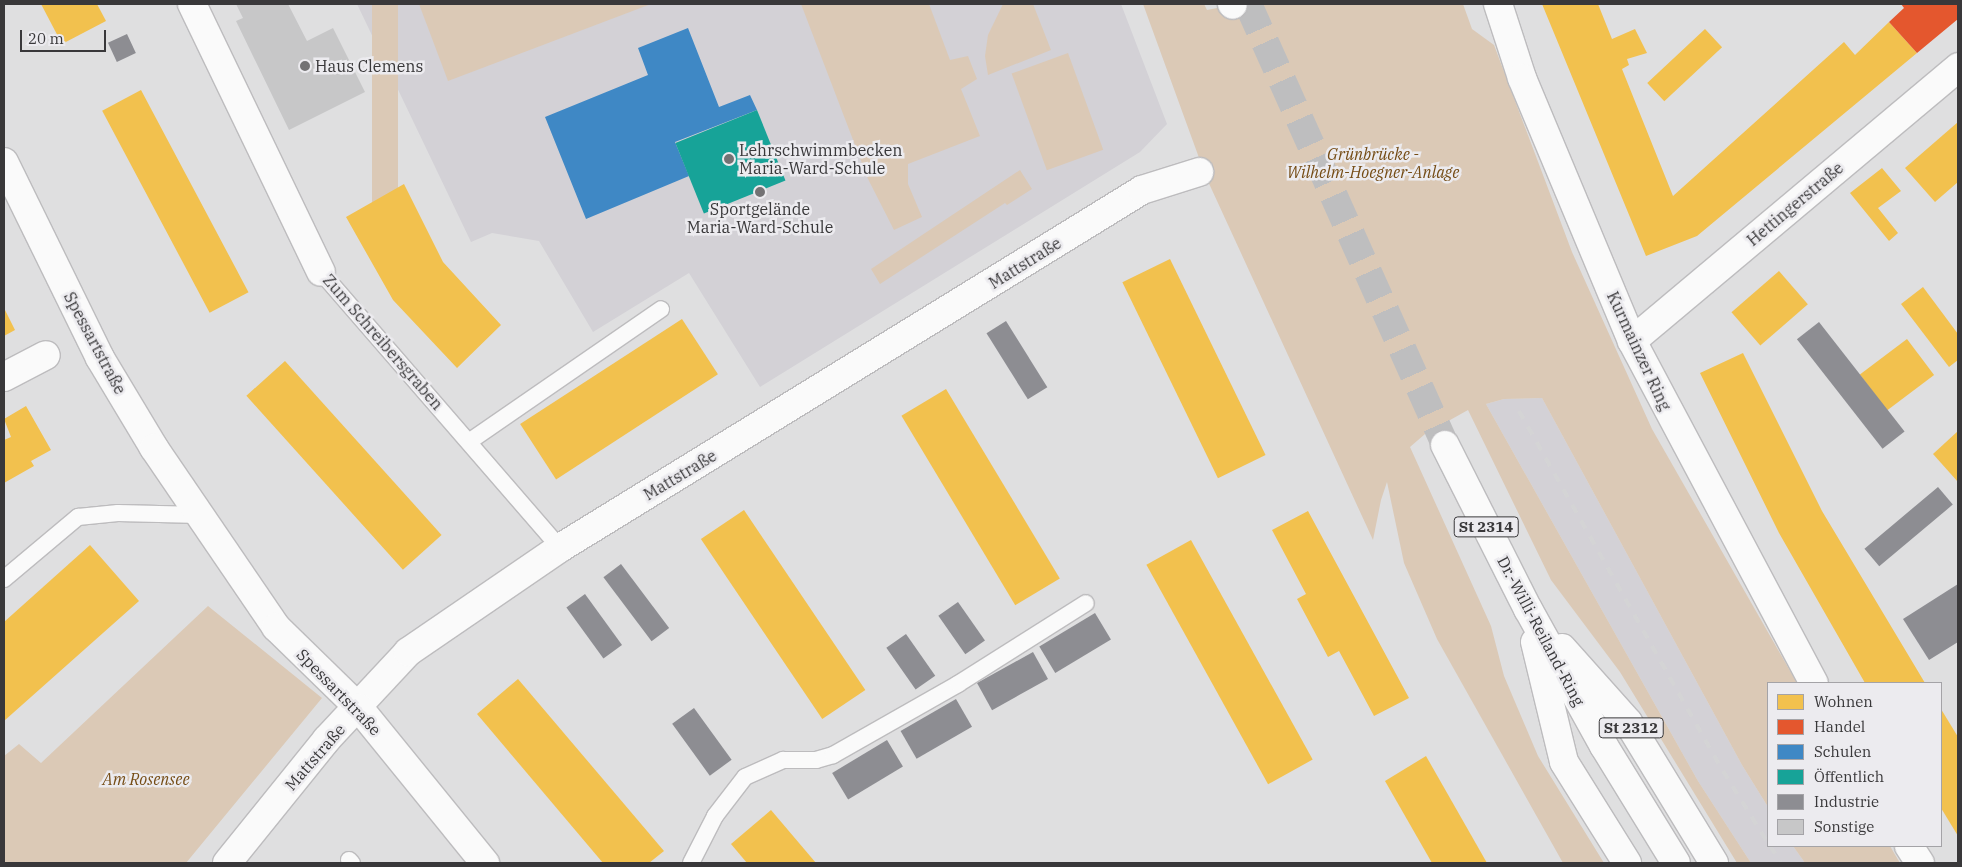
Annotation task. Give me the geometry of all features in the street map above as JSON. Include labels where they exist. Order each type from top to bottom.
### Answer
[{"type":"main road","name":"Zum Schreibersgraben","points":[[192,4],[321,272]]},
{"type":"main road","name":"Kurmainzer Ring","points":[[1498,4],[1522,78],[1632,341],[1813,682]]},
{"type":"main road","name":"Hettingerstraße","points":[[1632,341],[1958,67]]},
{"type":"main road","name":"Spessartstraße","points":[[4,162],[100,358],[200,515],[276,627],[359,708],[486,863]]},
{"type":"main road","name":"Mattstraße","points":[[227,863],[327,739],[359,708],[408,652],[560,548],[1142,190],[1199,172]]},
{"type":"main road","points":[[4,377],[46,354]]},
{"type":"main road","name":"Dr.-Willi-Reiland-Ring","points":[[1445,445],[1528,609],[1604,746],[1676,863]]},
{"type":"main road","points":[[1528,609],[1564,762],[1627,863]]},
{"type":"main road","name":"St 2312","points":[[1528,609],[1628,722],[1714,863]]},
{"type":"main road","points":[[1910,847],[1920,863]]},
{"type":"lane","name":"Zum Schreibersgraben","points":[[321,272],[470,440],[560,548]]},
{"type":"lane","points":[[470,440],[660,309]]},
{"type":"lane","points":[[4,579],[78,517],[118,513],[200,515]]},
{"type":"lane","points":[[694,862],[715,816],[745,777],[783,760],[816,760],[834,755],[958,684],[1086,603]]},
{"type":"shaded area","name":"Sportgelände Maria-Ward-Schule","points":[[357,4],[1121,4],[1167,124],[1140,152],[760,387],[689,273],[593,332],[539,241],[492,233],[471,242]]},
{"type":"shaded area","points":[[1542,398],[1742,765],[1767,805],[1767,847],[1794,847],[1805,863],[1751,863],[1698,781],[1486,404],[1504,399]]},
{"type":"green space","points":[[372,4],[398,4],[398,231],[372,231]]},
{"type":"green space","points":[[419,4],[651,4],[448,81]]},
{"type":"green space","points":[[801,4],[929,4],[950,60],[968,56],[977,79],[961,89],[980,136],[908,164],[908,184],[922,217],[894,230],[868,179]]},
{"type":"green space","points":[[1003,4],[1033,4],[1051,50],[988,75],[985,56],[988,35]]},
{"type":"green space","name":"Grünbrücke - Wilhelm-Hoegner-Anlage","points":[[1143,4],[1204,4],[1207,10],[1238,4],[1463,4],[1472,29],[1494,45],[1572,252],[1652,429],[1796,682],[1767,682],[1767,805],[1742,765],[1542,398],[1504,399],[1486,404],[1698,781],[1751,863],[1737,863],[1620,672],[1551,580],[1468,410],[1425,434],[1410,447],[1491,626],[1504,676],[1538,756],[1604,863],[1563,863],[1437,639],[1404,563],[1387,482],[1381,500],[1373,540],[1206,177]]},
{"type":"green space","points":[[1068,53],[1103,150],[1047,170],[1012,74]]},
{"type":"green space","points":[[1020,170],[1032,189],[1007,205],[1005,203],[880,284],[871,269]]},
{"type":"green space","name":"Am Rosensee","points":[[208,606],[322,698],[186,863],[4,863],[4,756],[19,744],[41,763]]},
{"type":"green space","points":[[1794,847],[1891,847],[1900,863],[1805,863]]},
{"type":"building: Wohnen","points":[[41,4],[97,4],[106,21],[62,44]]},
{"type":"building: Wohnen","points":[[1542,4],[1598,4],[1612,39],[1635,29],[1647,53],[1627,59],[1629,65],[1622,69],[1673,196],[1844,42],[1855,55],[1889,22],[1917,53],[1697,236],[1646,256]]},
{"type":"building: Wohnen","points":[[1705,29],[1722,47],[1664,101],[1647,83]]},
{"type":"building: Wohnen","points":[[141,90],[249,292],[210,313],[102,111]]},
{"type":"building: Wohnen","points":[[1958,122],[1958,182],[1935,202],[1905,168]]},
{"type":"building: Wohnen","points":[[1882,168],[1901,191],[1878,208],[1898,233],[1889,241],[1850,193]]},
{"type":"building: Wohnen","points":[[404,184],[443,262],[501,325],[457,368],[393,300],[346,217]]},
{"type":"building: Wohnen","points":[[1170,259],[1266,455],[1218,478],[1122,282]]},
{"type":"building: Wohnen","points":[[1779,271],[1808,304],[1760,346],[1731,312]]},
{"type":"building: Wohnen","points":[[1923,287],[1958,334],[1958,360],[1949,367],[1901,304]]},
{"type":"building: Wohnen","points":[[4,308],[15,330],[4,336]]},
{"type":"building: Wohnen","points":[[682,319],[718,374],[556,479],[520,424]]},
{"type":"building: Wohnen","points":[[1907,339],[1934,375],[1887,410],[1860,375]]},
{"type":"building: Wohnen","points":[[1743,353],[1822,511],[1924,682],[1864,682],[1779,533],[1700,373]]},
{"type":"building: Wohnen","points":[[285,361],[442,535],[403,570],[246,396]]},
{"type":"building: Wohnen","points":[[946,389],[1060,578],[1015,605],[901,416]]},
{"type":"building: Wohnen","points":[[26,406],[51,450],[31,461],[34,466],[4,483],[4,440],[11,437],[4,419]]},
{"type":"building: Wohnen","points":[[1958,431],[1958,482],[1933,454]]},
{"type":"building: Wohnen","points":[[744,510],[865,690],[822,719],[701,539]]},
{"type":"building: Wohnen","points":[[1308,511],[1409,698],[1374,716],[1339,651],[1328,657],[1297,599],[1306,594],[1272,530]]},
{"type":"building: Wohnen","points":[[1191,540],[1313,760],[1268,784],[1146,565]]},
{"type":"building: Wohnen","points":[[90,545],[139,601],[4,721],[4,622]]},
{"type":"building: Wohnen","points":[[518,679],[664,851],[649,863],[603,863],[477,714]]},
{"type":"building: Wohnen","points":[[1942,711],[1958,737],[1958,836],[1942,810]]},
{"type":"building: Wohnen","points":[[1426,756],[1487,863],[1432,863],[1385,781]]},
{"type":"building: Wohnen","points":[[771,810],[816,863],[747,863],[731,844]]},
{"type":"building: Handel","points":[[1901,4],[1957,4],[1958,19],[1917,53],[1889,22],[1904,8]]},
{"type":"building: Schulen","points":[[688,28],[719,107],[750,95],[757,110],[675,142],[689,176],[586,219],[545,117],[648,75],[638,48]]},
{"type":"building: Öffentlich","name":"Lehrschwimmbecken Maria-Ward-Schule","points":[[757,110],[785,180],[704,213],[675,143]]},
{"type":"building: Industrie","points":[[127,34],[136,53],[117,62],[108,43]]},
{"type":"building: Industrie","points":[[1006,321],[1047,387],[1028,399],[986,333]]},
{"type":"building: Industrie","points":[[1819,322],[1905,432],[1883,449],[1797,339]]},
{"type":"building: Industrie","points":[[1938,487],[1953,505],[1879,566],[1864,549]]},
{"type":"building: Industrie","points":[[621,564],[669,628],[652,641],[603,577]]},
{"type":"building: Industrie","points":[[1958,584],[1958,642],[1929,660],[1903,619]]},
{"type":"building: Industrie","points":[[585,594],[622,645],[603,658],[566,608]]},
{"type":"building: Industrie","points":[[958,602],[985,641],[965,654],[938,616]]},
{"type":"building: Industrie","points":[[1095,613],[1111,640],[1055,673],[1039,646]]},
{"type":"building: Industrie","points":[[906,634],[935,676],[916,690],[886,648]]},
{"type":"building: Industrie","points":[[1033,652],[1048,679],[992,710],[977,683]]},
{"type":"building: Industrie","points":[[956,699],[972,727],[917,759],[901,731]]},
{"type":"building: Industrie","points":[[694,708],[732,760],[710,776],[672,724]]},
{"type":"building: Industrie","points":[[887,740],[903,767],[848,800],[832,773]]},
{"type":"building: Sonstige","name":"Haus Clemens","points":[[236,4],[288,4],[307,41],[333,28],[365,92],[289,130],[236,21],[243,18]]},
{"type":"tunnel","points":[[1248,4],[1445,445]]},
{"type":"railway","points":[[1519,411],[1723,771],[1767,841]]},
{"type":"railway","points":[[1771,847],[1781,863]]},
{"type":"place","name":"Haus Clemens","points":[[305,66]]},
{"type":"place","name":"Lehrschwimmbecken Maria-Ward-Schule","points":[[729,159]]},
{"type":"place","name":"Sportgelände Maria-Ward-Schule","points":[[760,192]]}]
